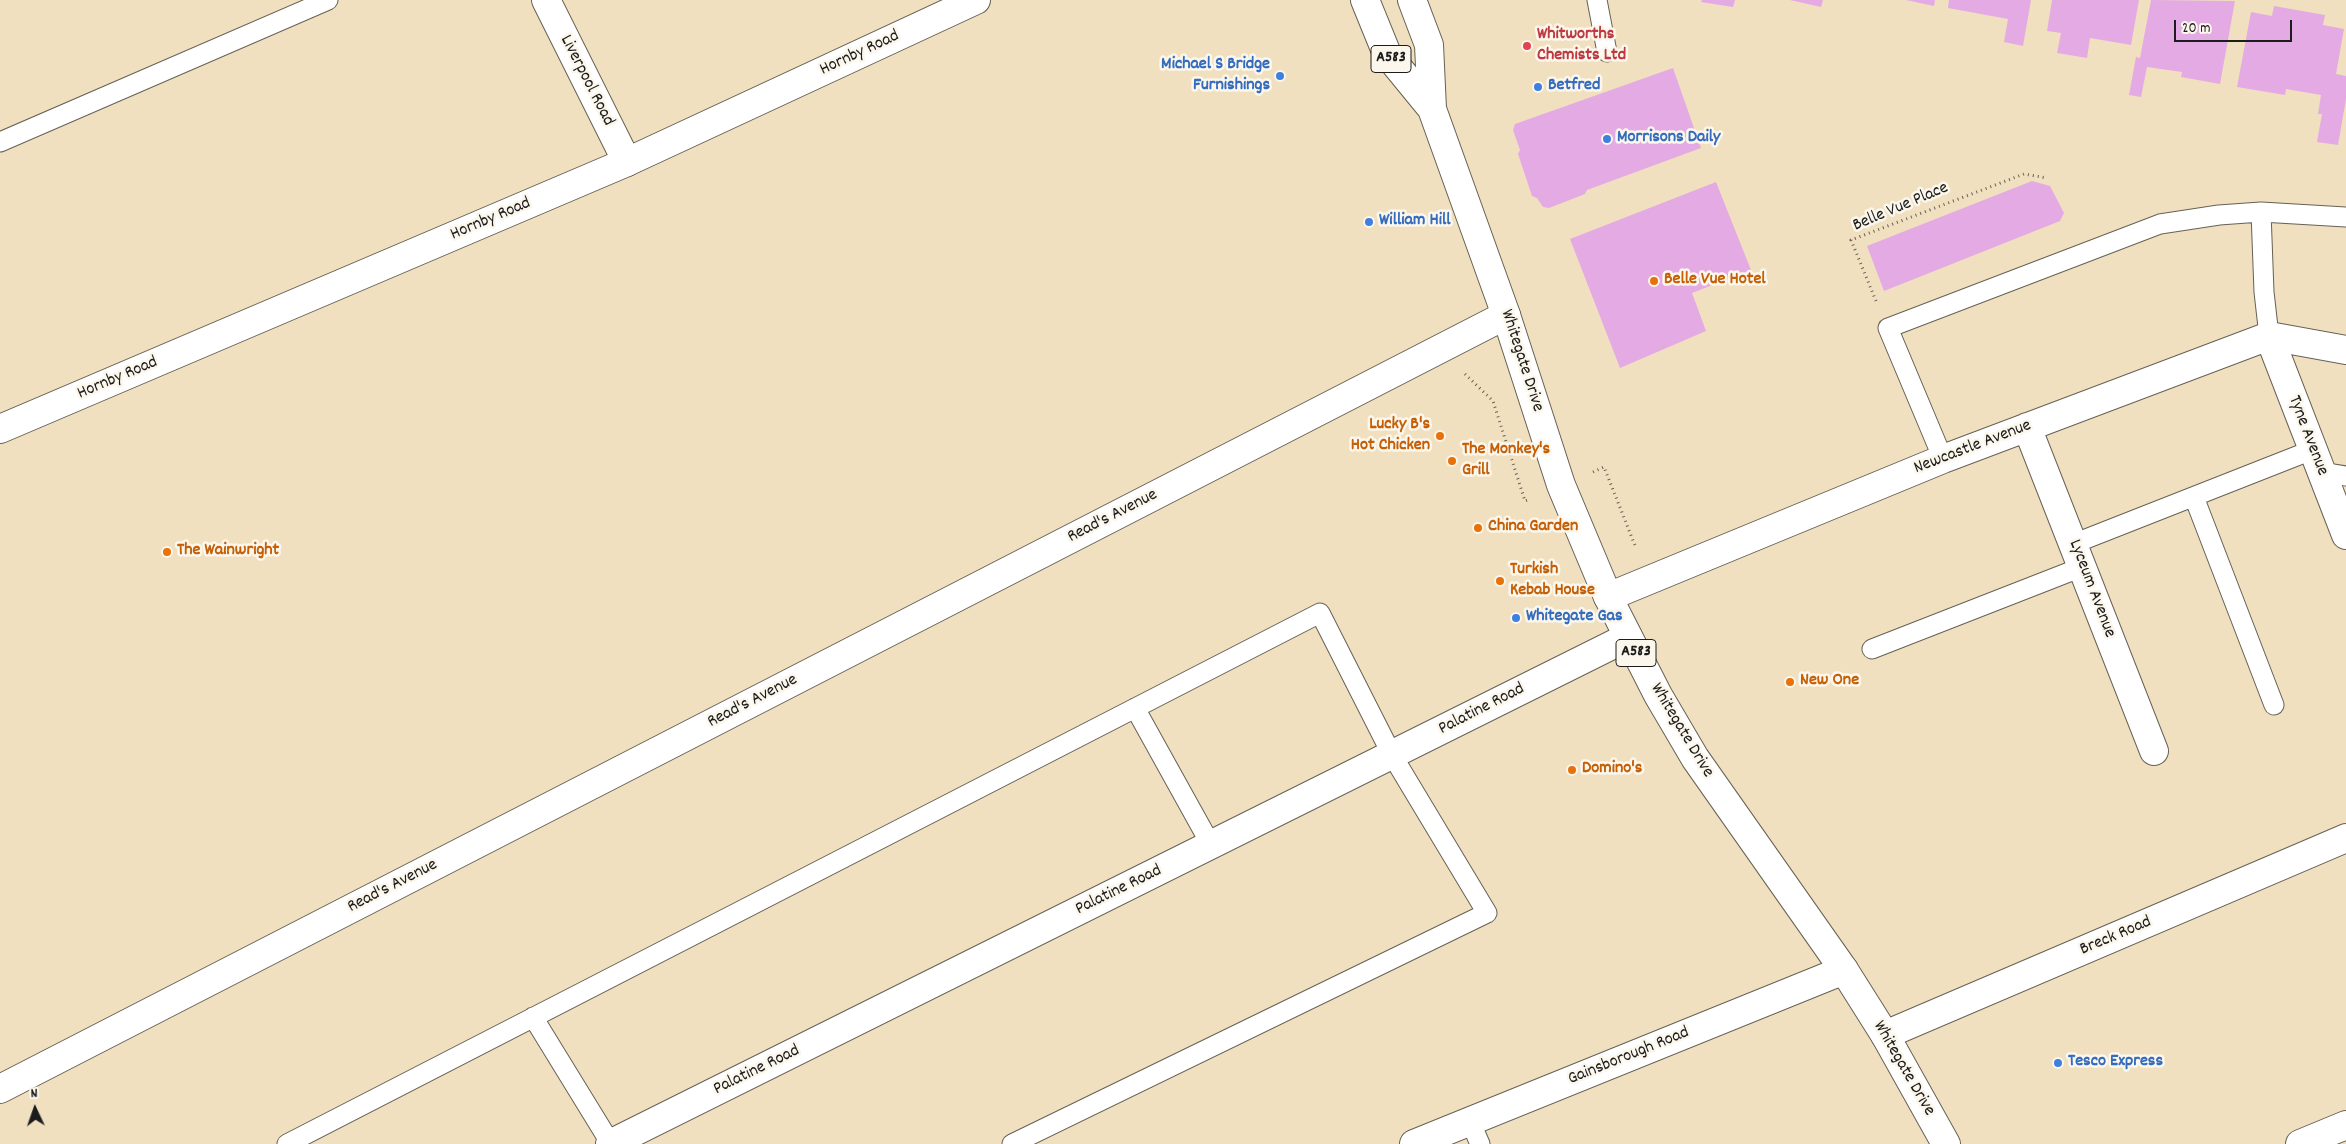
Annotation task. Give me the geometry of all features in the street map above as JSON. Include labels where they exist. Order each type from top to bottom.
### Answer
[{"type":"street","name":"Liverpool Road","points":[[546,0],[627,162]]},
{"type":"street","name":"Hornby Road","points":[[0,429],[627,162],[976,0]]},
{"type":"street","name":"Whitegate Drive","points":[[1365,0],[1387,54],[1432,109]]},
{"type":"street","name":"Whitegate Drive","points":[[1412,0],[1429,45],[1432,109],[1506,315],[1561,485],[1608,597],[1658,695],[1695,758],[1844,970],[1885,1035],[1946,1144]]},
{"type":"street","name":"Read's Avenue","points":[[0,1089],[1506,315]]},
{"type":"street","points":[[2269,336],[2346,350]]},
{"type":"street","name":"Newcastle Avenue","points":[[1608,597],[1942,458],[2269,336]]},
{"type":"street","name":"Tyne Avenue","points":[[2269,336],[2326,466],[2346,535]]},
{"type":"street","name":"Lyceum Avenue","points":[[2027,427],[2154,751]]},
{"type":"street","name":"Palatine Road","points":[[611,1144],[1628,637]]},
{"type":"street","name":"Breck Road","points":[[1885,1035],[2346,838]]},
{"type":"street","name":"Gainsborough Road","points":[[1414,1144],[1475,1132],[1844,970]]},
{"type":"street","points":[[2300,1144],[2346,1125]]},
{"type":"lane","points":[[0,142],[328,0]]},
{"type":"lane","points":[[1597,0],[1606,52]]},
{"type":"lane","points":[[2261,212],[2264,292],[2269,336]]},
{"type":"lane","points":[[1942,458],[1888,328],[2160,224],[2219,215],[2261,212],[2346,217]]},
{"type":"lane","points":[[1872,649],[2078,556],[2194,498],[2326,466]]},
{"type":"lane","points":[[2194,498],[2274,705]]},
{"type":"lane","points":[[287,1144],[1320,613],[1392,755],[1487,913],[1012,1144]]},
{"type":"lane","points":[[1135,708],[1211,845]]},
{"type":"lane","points":[[534,1017],[611,1144]]},
{"type":"path","name":"Belle Vue Place","points":[[1888,328],[1851,240],[2024,174],[2047,178]]},
{"type":"building","points":[[1702,0],[1735,0],[1733,7],[1701,2]]},
{"type":"building","points":[[1790,0],[1823,0],[1821,7]]},
{"type":"building","points":[[1906,0],[1935,0],[1934,6]]},
{"type":"building","points":[[1949,0],[2031,0],[2023,46],[2004,42],[2008,19],[1948,8]]},
{"type":"building","points":[[2052,0],[2139,0],[2131,45],[2090,38],[2087,58],[2057,53],[2061,33],[2047,31]]},
{"type":"building","points":[[2151,0],[2235,1],[2220,84],[2181,77],[2182,72],[2147,67],[2141,97],[2129,95],[2136,57],[2140,58]]},
{"type":"building","points":[[2274,6],[2325,15],[2323,25],[2344,29],[2336,74],[2346,76],[2346,99],[2338,145],[2317,142],[2322,114],[2318,114],[2321,95],[2286,89],[2285,95],[2237,87],[2251,12],[2272,16]]},
{"type":"building","name":"Morrisons Daily","points":[[1673,68],[1701,148],[1587,190],[1585,194],[1549,208],[1543,207],[1537,198],[1532,196],[1518,154],[1520,150],[1513,130],[1515,124]]},
{"type":"building","points":[[2032,181],[2050,186],[2064,213],[2060,221],[1884,291],[1867,246]]},
{"type":"building","name":"Belle Vue Hotel","points":[[1716,182],[1751,270],[1692,293],[1706,331],[1620,368],[1570,239]]},
{"type":"place","name":"Whitworths Chemists Ltd","points":[[1527,46]]},
{"type":"place","name":"Michael S Bridge Furnishings","points":[[1280,76]]},
{"type":"place","name":"Betfred","points":[[1538,87]]},
{"type":"place","name":"Morrisons Daily","points":[[1607,139]]},
{"type":"place","name":"William Hill","points":[[1369,222]]},
{"type":"place","name":"Belle Vue Hotel","points":[[1654,281]]},
{"type":"place","name":"Lucky B's Hot Chicken","points":[[1440,436]]},
{"type":"place","name":"The Monkey's Grill","points":[[1452,461]]},
{"type":"place","name":"China Garden","points":[[1478,528]]},
{"type":"place","name":"The Wainwright","points":[[167,552]]},
{"type":"place","name":"Turkish Kebab House","points":[[1500,581]]},
{"type":"place","name":"Whitegate Gas","points":[[1516,618]]},
{"type":"place","name":"New One","points":[[1790,682]]},
{"type":"place","name":"Domino's","points":[[1572,770]]},
{"type":"place","name":"Tesco Express","points":[[2058,1063]]}]
